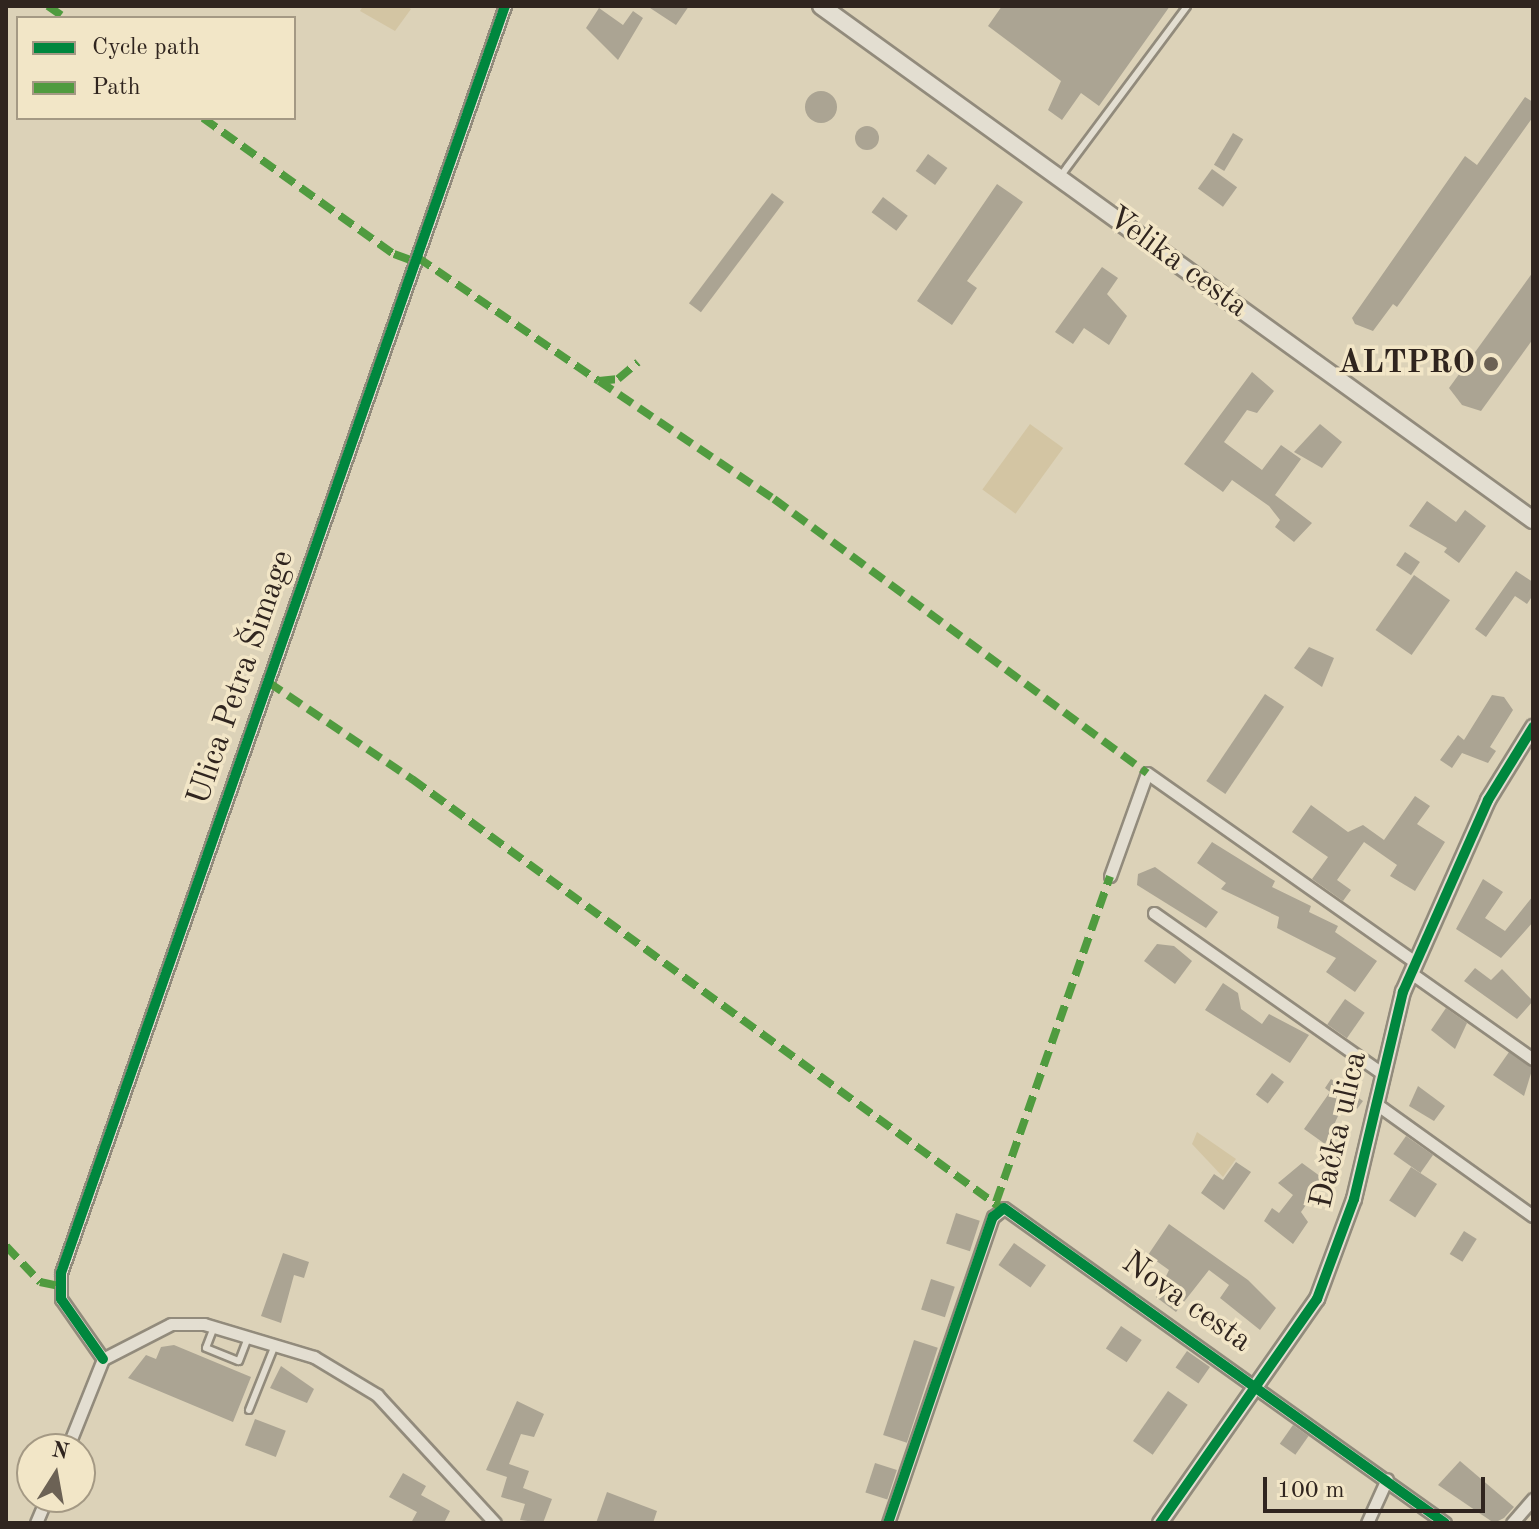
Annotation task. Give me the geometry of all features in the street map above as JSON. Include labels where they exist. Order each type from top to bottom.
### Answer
[{"type":"main road","name":"Velika cesta","points":[[821,6],[1533,520]]},
{"type":"street","name":"Ulica Petra Šimage","points":[[103,1359],[61,1299],[61,1273],[505,6]]},
{"type":"street","name":"Đačka ulica","points":[[1160,1523],[1307,1318],[1326,1281],[1354,1199],[1380,1072],[1413,968],[1488,800],[1533,727]]},
{"type":"street","points":[[1110,876],[1147,773],[1533,1059]]},
{"type":"street","name":"Đačka ulica","points":[[1154,913],[1380,1072]]},
{"type":"street","name":"Đačka ulica","points":[[1375,1103],[1533,1216]]},
{"type":"street","name":"Nova cesta","points":[[888,1523],[993,1217],[1001,1208],[1013,1212],[1445,1523]]},
{"type":"street","points":[[73,1433],[103,1359],[171,1324],[214,1327],[275,1345],[353,1376],[495,1523]]},
{"type":"street","points":[[1367,1523],[1387,1479]]},
{"type":"street","points":[[1512,1523],[1533,1499]]},
{"type":"lane","points":[[1059,178],[1187,6]]},
{"type":"lane","points":[[214,1327],[206,1348],[239,1361],[248,1337]]},
{"type":"lane","points":[[249,1410],[275,1345]]},
{"type":"shaded area","points":[[363,6],[406,6],[411,9],[395,31],[360,11]]},
{"type":"shaded area","points":[[1030,424],[1063,448],[1016,514],[982,490]]},
{"type":"shaded area","points":[[1197,1132],[1236,1159],[1223,1177],[1192,1144]]},
{"type":"building","points":[[647,6],[689,6],[676,25]]},
{"type":"building","points":[[1002,6],[1170,6],[1099,106],[1081,93],[1062,120],[1048,110],[1061,81],[988,26]]},
{"type":"building","points":[[599,8],[623,25],[633,11],[643,18],[618,60],[586,28]]},
{"type":"building","points":[[821,91],[833,95],[837,107],[833,119],[821,123],[809,119],[805,107],[809,95]]},
{"type":"building","points":[[1525,97],[1533,102],[1533,117],[1397,307],[1393,304],[1373,331],[1355,324],[1352,318],[1465,156],[1477,165]]},
{"type":"building","points":[[867,126],[878,133],[879,138],[872,149],[867,150],[856,143],[855,138],[862,127]]},
{"type":"building","points":[[1233,133],[1243,139],[1224,171],[1214,165]]},
{"type":"building","points":[[928,154],[947,168],[935,185],[916,171]]},
{"type":"building","points":[[1212,169],[1237,187],[1223,207],[1198,188]]},
{"type":"building","points":[[997,184],[1023,202],[967,281],[977,288],[952,325],[917,301]]},
{"type":"building","points":[[772,193],[784,202],[701,312],[689,303]]},
{"type":"building","points":[[883,197],[908,216],[896,231],[872,212]]},
{"type":"building","points":[[1102,267],[1118,278],[1107,294],[1127,316],[1109,345],[1084,328],[1073,344],[1055,332]]},
{"type":"building","name":"ALTPRO","points":[[1533,272],[1533,339],[1481,411],[1462,405],[1449,388]]},
{"type":"building","points":[[1252,372],[1274,391],[1257,413],[1247,410],[1224,442],[1262,470],[1281,445],[1301,459],[1275,495],[1312,523],[1294,542],[1275,527],[1280,520],[1269,506],[1232,480],[1223,492],[1184,464]]},
{"type":"building","points":[[1320,424],[1342,442],[1322,468],[1294,452]]},
{"type":"building","points":[[1427,501],[1456,522],[1465,510],[1486,526],[1459,563],[1444,552],[1447,548],[1409,526]]},
{"type":"building","points":[[1405,552],[1420,562],[1411,575],[1396,565]]},
{"type":"building","points":[[1516,571],[1533,582],[1533,595],[1527,604],[1515,596],[1486,637],[1475,629]]},
{"type":"building","points":[[1414,575],[1450,600],[1412,655],[1376,630]]},
{"type":"building","points":[[1309,647],[1334,658],[1322,687],[1294,668]]},
{"type":"building","points":[[1265,694],[1284,707],[1225,794],[1206,781]]},
{"type":"building","points":[[1492,695],[1504,697],[1513,710],[1490,747],[1496,751],[1488,763],[1462,753],[1452,768],[1440,760],[1458,735],[1464,740]]},
{"type":"building","points":[[1415,796],[1430,806],[1417,824],[1445,842],[1415,891],[1390,876],[1397,865],[1364,842],[1337,880],[1351,890],[1343,901],[1312,879],[1328,857],[1292,832],[1311,805],[1348,832],[1363,825],[1384,840]]},
{"type":"building","points":[[1212,842],[1275,881],[1272,887],[1311,906],[1309,912],[1338,926],[1335,932],[1377,961],[1355,992],[1326,972],[1336,958],[1277,928],[1279,917],[1221,889],[1226,883],[1197,863]]},
{"type":"building","points":[[1155,867],[1218,912],[1206,928],[1137,885],[1138,874]]},
{"type":"building","points":[[1483,879],[1503,892],[1485,918],[1505,931],[1533,896],[1533,922],[1501,958],[1456,929]]},
{"type":"building","points":[[1157,944],[1174,946],[1192,961],[1175,984],[1144,961]]},
{"type":"building","points":[[1475,968],[1491,980],[1502,969],[1533,1001],[1517,1019],[1464,981]]},
{"type":"building","points":[[1223,983],[1238,993],[1241,1009],[1262,1024],[1269,1014],[1309,1035],[1290,1063],[1205,1010]]},
{"type":"building","points":[[1345,999],[1365,1013],[1347,1038],[1327,1024]]},
{"type":"building","points":[[1446,1008],[1467,1023],[1455,1049],[1431,1030]]},
{"type":"building","points":[[1509,1052],[1533,1067],[1524,1096],[1493,1075]]},
{"type":"building","points":[[1272,1073],[1284,1082],[1268,1104],[1256,1095]]},
{"type":"building","points":[[1331,1079],[1363,1101],[1357,1109],[1345,1101],[1325,1144],[1304,1129],[1330,1092],[1325,1088]]},
{"type":"building","points":[[1418,1086],[1445,1106],[1434,1121],[1409,1106]]},
{"type":"building","points":[[1406,1136],[1433,1155],[1420,1173],[1393,1154]]},
{"type":"building","points":[[1236,1162],[1251,1172],[1224,1210],[1201,1193],[1214,1174],[1223,1180]]},
{"type":"building","points":[[1302,1163],[1324,1179],[1301,1212],[1308,1222],[1293,1244],[1264,1221],[1272,1208],[1279,1213],[1293,1195],[1278,1183]]},
{"type":"building","points":[[1411,1167],[1437,1184],[1415,1217],[1389,1201]]},
{"type":"building","points":[[956,1213],[980,1221],[970,1251],[946,1243]]},
{"type":"building","points":[[1169,1224],[1248,1280],[1276,1308],[1260,1330],[1220,1298],[1229,1285],[1209,1270],[1176,1312],[1156,1297],[1169,1270],[1148,1255]]},
{"type":"building","points":[[1464,1231],[1477,1239],[1462,1262],[1450,1254]]},
{"type":"building","points":[[1014,1243],[1046,1265],[1030,1287],[999,1265]]},
{"type":"building","points":[[283,1253],[309,1262],[304,1278],[294,1275],[281,1323],[261,1316]]},
{"type":"building","points":[[931,1279],[955,1287],[945,1317],[921,1309]]},
{"type":"building","points":[[1121,1326],[1142,1340],[1127,1362],[1106,1348]]},
{"type":"building","points":[[914,1340],[938,1348],[907,1443],[883,1435]]},
{"type":"building","points":[[174,1345],[251,1377],[233,1422],[128,1378],[146,1355],[156,1359],[161,1347]]},
{"type":"building","points":[[1187,1351],[1210,1367],[1198,1383],[1176,1367]]},
{"type":"building","points":[[281,1366],[314,1389],[307,1403],[270,1388]]},
{"type":"building","points":[[1168,1391],[1188,1405],[1153,1455],[1133,1441]]},
{"type":"building","points":[[517,1401],[544,1414],[534,1437],[521,1434],[509,1464],[529,1471],[523,1488],[552,1499],[543,1523],[520,1520],[525,1504],[501,1497],[507,1477],[486,1470]]},
{"type":"building","points":[[255,1419],[286,1431],[276,1457],[245,1445]]},
{"type":"building","points":[[1293,1425],[1309,1436],[1295,1455],[1280,1444]]},
{"type":"building","points":[[1460,1461],[1514,1507],[1504,1518],[1494,1523],[1438,1485]]},
{"type":"building","points":[[875,1463],[897,1470],[887,1500],[865,1492]]},
{"type":"building","points":[[403,1473],[426,1486],[421,1495],[450,1511],[444,1523],[411,1523],[417,1512],[389,1497]]},
{"type":"building","points":[[607,1492],[657,1511],[653,1523],[596,1523]]},
{"type":"marked path","points":[[48,6],[62,16]]},
{"type":"marked path","points":[[206,120],[394,254],[416,262]]},
{"type":"marked path","points":[[417,257],[599,381],[618,379],[638,362]]},
{"type":"marked path","points":[[599,381],[774,499],[1147,773]]},
{"type":"marked path","points":[[268,682],[412,779],[1001,1208]]},
{"type":"marked path","points":[[996,1202],[1110,876]]},
{"type":"marked path","points":[[6,1246],[40,1282],[59,1286]]},
{"type":"cycle path","points":[[103,1359],[61,1299],[61,1273],[505,6]]},
{"type":"cycle path","points":[[1160,1523],[1317,1299],[1354,1199],[1403,992],[1488,800],[1533,727]]},
{"type":"cycle path","points":[[888,1523],[993,1217],[1004,1208],[1445,1523]]},
{"type":"place","name":"ALTPRO","points":[[1491,364]]}]
